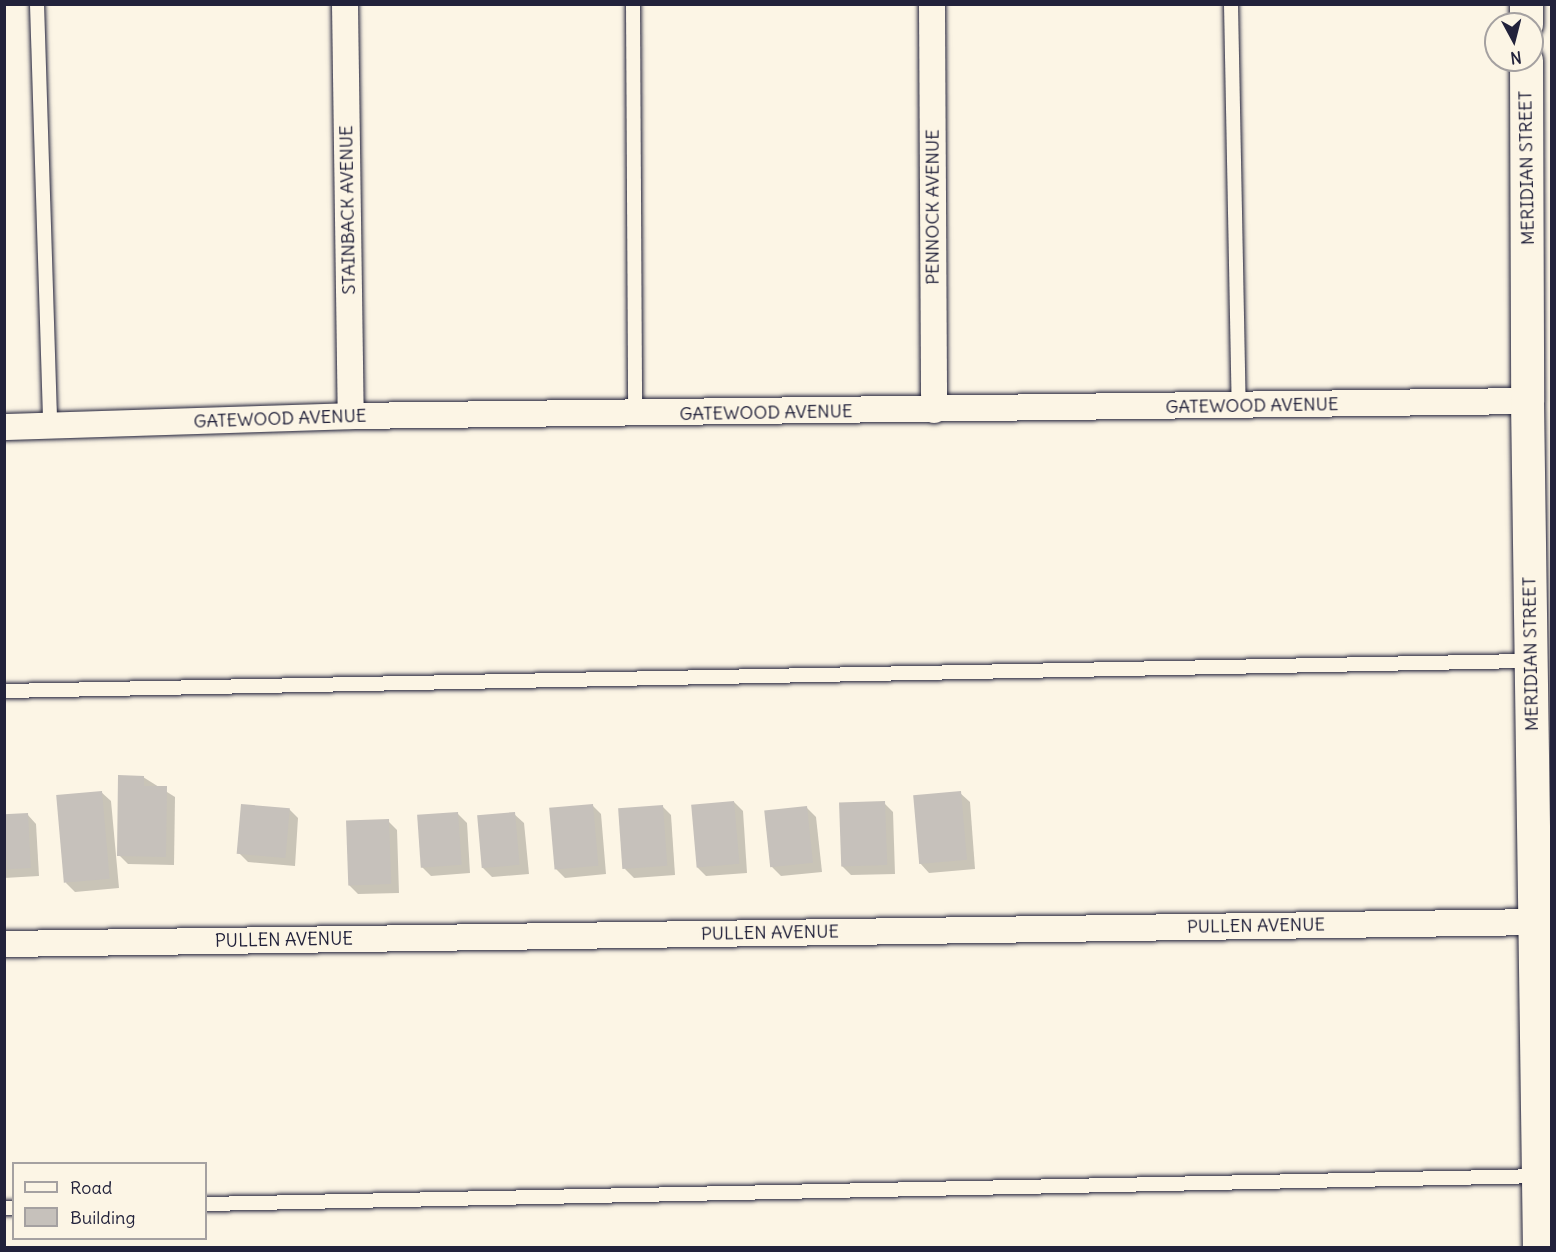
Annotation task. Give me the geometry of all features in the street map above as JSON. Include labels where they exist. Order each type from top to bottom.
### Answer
[{"type":"street","name":"STAINBACK AVENUE","points":[[345,4],[351,416]]},
{"type":"street","name":"PENNOCK AVENUE","points":[[932,4],[934,410]]},
{"type":"street","name":"MERIDIAN STREET","points":[[1526,72],[1527,401],[1541,550],[1532,661],[1539,1248]]},
{"type":"street","name":"GATEWOOD AVENUE","points":[[4,427],[351,416],[1527,401]]},
{"type":"street","name":"PULLEN AVENUE","points":[[4,944],[1535,922]]},
{"type":"lane","points":[[37,4],[50,425]]},
{"type":"lane","points":[[633,4],[634,414]]},
{"type":"lane","points":[[1231,4],[1239,406]]},
{"type":"lane","points":[[4,691],[1532,661]]},
{"type":"lane","points":[[207,1204],[1538,1176]]},
{"type":"building","points":[[118,775],[144,776],[144,786],[167,786],[166,857],[117,856]]},
{"type":"building","points":[[102,791],[110,879],[64,883],[56,795]]},
{"type":"building","points":[[961,791],[967,860],[919,864],[913,795]]},
{"type":"building","points":[[734,801],[739,864],[697,868],[691,805]]},
{"type":"building","points":[[885,801],[887,865],[841,867],[839,803]]},
{"type":"building","points":[[241,804],[290,808],[285,858],[237,854]]},
{"type":"building","points":[[593,804],[598,866],[555,870],[549,808]]},
{"type":"building","points":[[663,805],[667,866],[622,869],[618,808]]},
{"type":"building","points":[[807,806],[813,863],[770,867],[764,810]]},
{"type":"building","points":[[458,812],[462,865],[421,868],[417,815]]},
{"type":"building","points":[[515,812],[520,865],[482,868],[477,815]]},
{"type":"building","points":[[28,813],[31,868],[7,869],[4,814]]},
{"type":"building","points":[[389,819],[391,884],[348,885],[346,821]]}]
